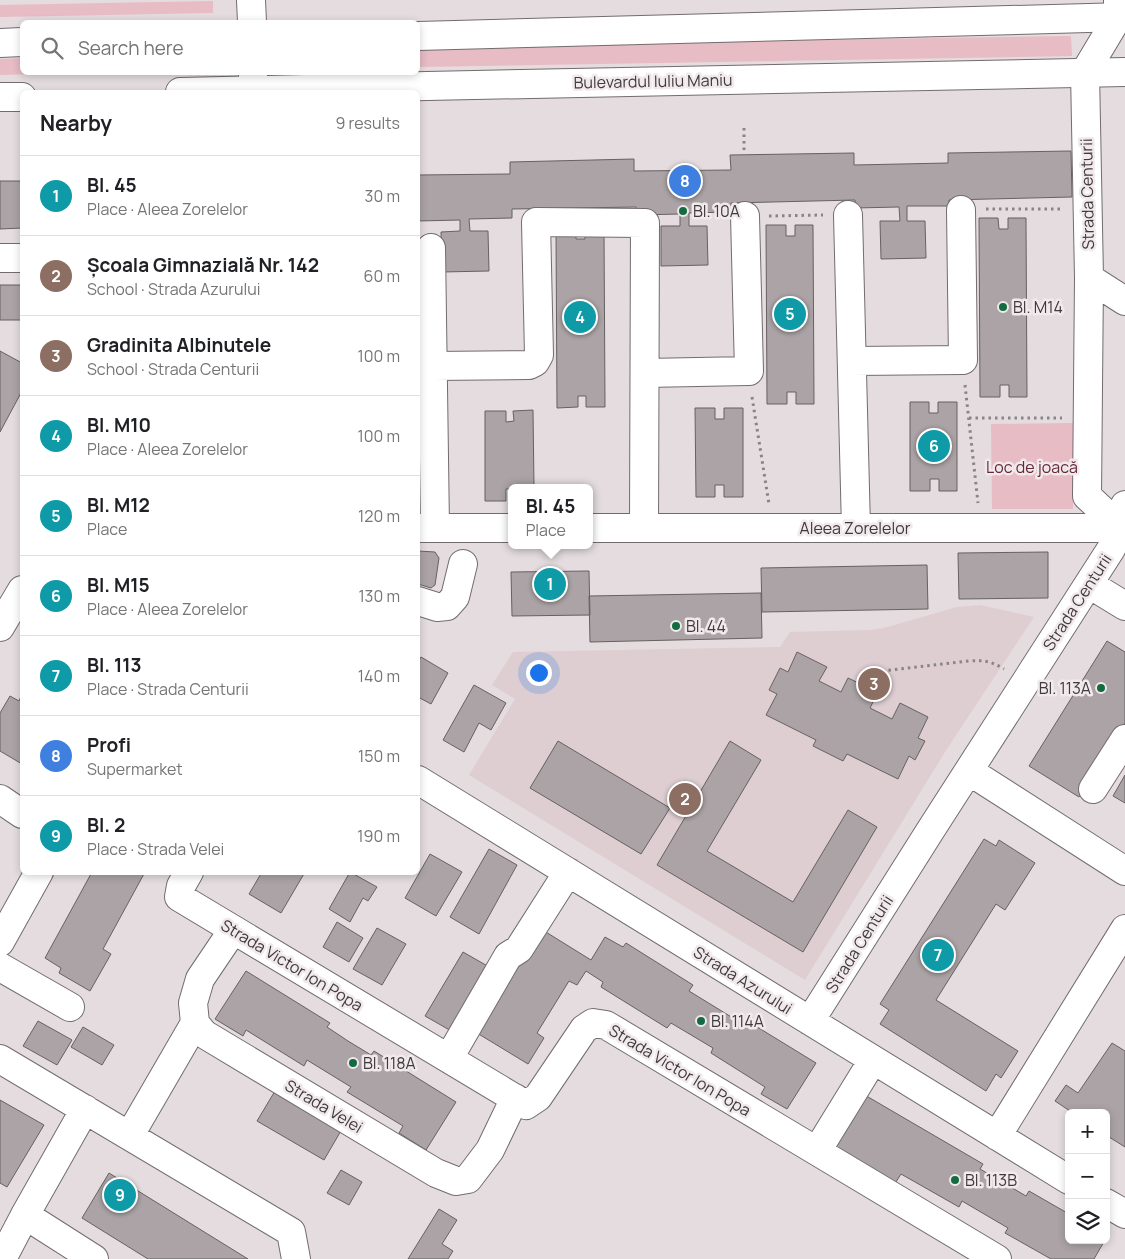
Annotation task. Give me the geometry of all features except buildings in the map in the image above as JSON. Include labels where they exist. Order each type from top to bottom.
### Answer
[{"type":"street","points":[[252,0],[252,20]]},
{"type":"street","points":[[420,36],[1120,11]]},
{"type":"street","points":[[1085,72],[1120,11]]},
{"type":"street","points":[[0,42],[20,42]]},
{"type":"street","name":"Strada Centurii","points":[[810,1021],[1111,549],[1123,517],[1087,496],[1089,278],[1085,72]]},
{"type":"street","name":"Bulevardul Iuliu Maniu","points":[[201,90],[253,85],[1125,72]]},
{"type":"street","points":[[0,97],[20,97]]},
{"type":"street","points":[[853,361],[963,360],[961,210]]},
{"type":"street","points":[[848,215],[856,528]]},
{"type":"street","points":[[644,373],[748,371],[745,216]]},
{"type":"street","points":[[433,366],[529,364],[536,362],[539,355],[536,222],[644,222],[644,528]]},
{"type":"street","points":[[431,248],[433,366],[426,528],[508,528]]},
{"type":"street","points":[[0,258],[20,258]]},
{"type":"street","points":[[1089,278],[1125,301]]},
{"type":"street","name":"Aleea Zorelelor","points":[[593,528],[981,528],[1123,517]]},
{"type":"street","points":[[420,602],[437,607],[447,606],[455,597],[463,564]]},
{"type":"street","points":[[1089,584],[1125,606]]},
{"type":"street","points":[[0,627],[20,593]]},
{"type":"street","points":[[1093,789],[1125,739]]},
{"type":"street","points":[[969,771],[1125,871]]},
{"type":"street","name":"Strada Azurului","points":[[420,781],[1065,1178]]},
{"type":"street","points":[[0,799],[20,813]]},
{"type":"street","points":[[449,1058],[508,956],[520,949],[568,872]]},
{"type":"street","points":[[0,942],[37,875]]},
{"type":"street","name":"Strada Victor Ion Popa","points":[[187,875],[181,886],[179,897],[526,1105],[538,1097],[584,1029],[592,1023],[606,1025],[997,1259]]},
{"type":"street","points":[[997,1136],[1125,929]]},
{"type":"street","points":[[130,1135],[194,1023],[193,1003],[200,979],[233,930]]},
{"type":"street","points":[[0,967],[70,1007]]},
{"type":"street","name":"Strada Velei","points":[[194,1023],[204,1034],[436,1173],[456,1181],[468,1179],[490,1150],[515,1098]]},
{"type":"street","points":[[0,1059],[291,1232],[296,1259]]},
{"type":"street","points":[[817,1151],[873,1060]]},
{"type":"street","points":[[2,1259],[85,1109]]},
{"type":"street","points":[[1110,1205],[1125,1214]]},
{"type":"street","points":[[25,1215],[94,1259]]},
{"type":"path","points":[[744,128],[744,155]]},
{"type":"path","points":[[961,210],[1088,208]]},
{"type":"path","points":[[745,216],[848,215]]},
{"type":"path","points":[[963,360],[981,528]]},
{"type":"path","points":[[748,371],[772,528]]},
{"type":"path","points":[[969,418],[1088,418]]},
{"type":"path","points":[[882,671],[980,660],[993,663],[1026,682]]},
{"type":"shaded area","points":[[980,605],[1034,617],[945,752],[805,980],[469,775],[515,699],[492,685],[513,652],[780,647],[790,632],[870,630],[884,628],[957,607]]},
{"type":"green space","points":[[213,1],[213,13],[0,17],[0,5]]},
{"type":"green space","points":[[1071,36],[1072,56],[420,67],[420,46]]},
{"type":"green space","points":[[20,58],[20,75],[0,75],[0,59]]},
{"type":"green space","name":"Loc de joacă","points":[[1073,423],[1073,509],[992,509],[991,424]]},
{"type":"place","name":"Profi","points":[[685,181]]},
{"type":"place","name":"Bl. 10A","points":[[683,211]]},
{"type":"place","name":"Bl. M14","points":[[1003,307]]},
{"type":"place","name":"Bl. M12","points":[[790,314]]},
{"type":"place","name":"Bl. M10","points":[[580,317]]},
{"type":"place","name":"Bl. M15","points":[[934,446]]},
{"type":"place","name":"Bl. 45","points":[[550,584]]},
{"type":"place","name":"Bl. 44","points":[[676,626]]},
{"type":"place","name":"Gradinita Albinutele","points":[[874,684]]},
{"type":"place","name":"Bl. 113A","points":[[1101,688]]},
{"type":"place","name":"Școala Gimnazială Nr. 142","points":[[685,799]]},
{"type":"place","name":"Bl. 113","points":[[938,955]]},
{"type":"place","name":"Bl. 114A","points":[[701,1021]]},
{"type":"place","name":"Bl. 118A","points":[[353,1063]]},
{"type":"place","name":"Bl. 113B","points":[[955,1180]]},
{"type":"place","name":"Bl. 2","points":[[120,1195]]}]
